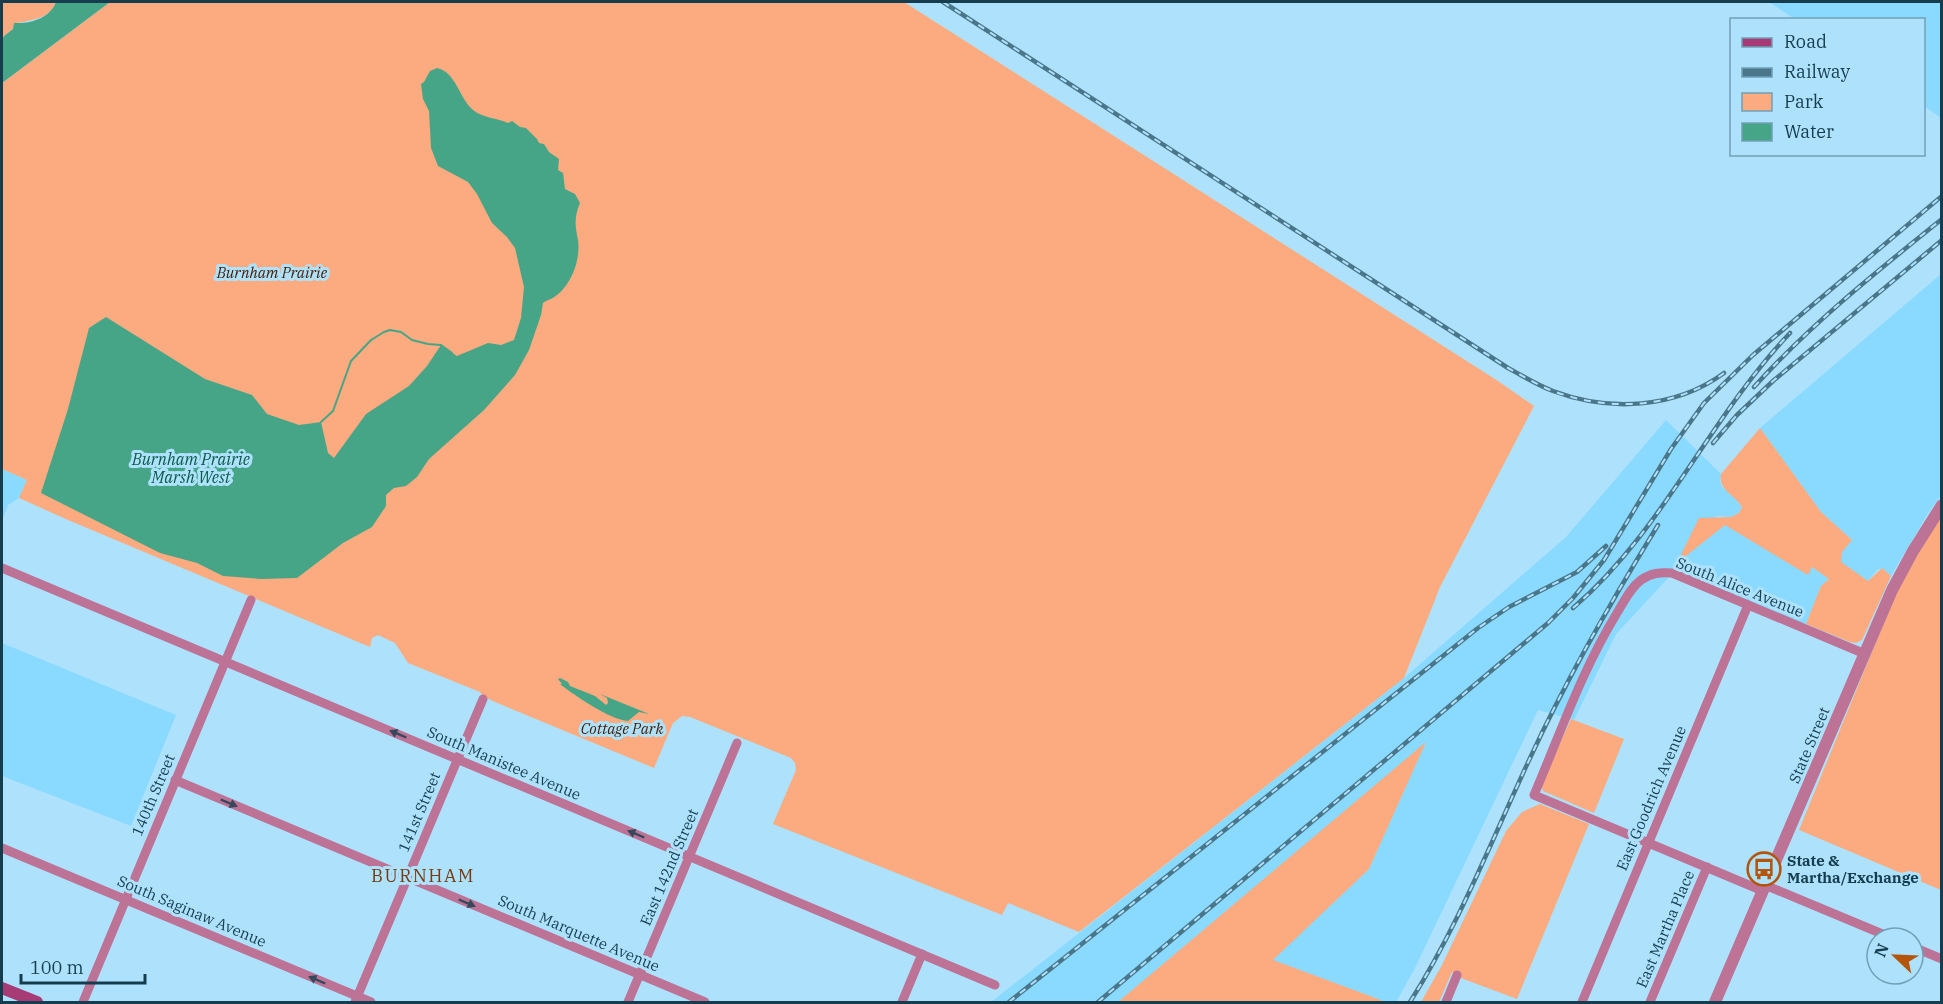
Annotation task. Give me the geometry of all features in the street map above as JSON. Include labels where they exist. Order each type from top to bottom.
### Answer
[{"type":"main road","points":[[2,988],[37,1002]]},
{"type":"street","name":"State Street","points":[[1718,1002],[1764,888],[1903,568],[1941,505]]},
{"type":"street","name":"South Manistee Avenue","points":[[2,568],[995,985]]},
{"type":"street","name":"South Alice Avenue","points":[[1649,843],[1534,795],[1609,626],[1629,592],[1640,580],[1652,574],[1672,573],[1865,654]]},
{"type":"street","name":"140th Street","points":[[82,1002],[251,600]]},
{"type":"street","name":"East Goodrich Avenue","points":[[1582,1002],[1748,605]]},
{"type":"street","name":"141st Street","points":[[356,1000],[483,699]]},
{"type":"street","name":"East 142nd Street","points":[[628,1002],[737,743]]},
{"type":"street","name":"South Marquette Avenue","points":[[175,780],[705,1002]]},
{"type":"street","points":[[1649,843],[1865,927]]},
{"type":"street","name":"South Saginaw Avenue","points":[[2,848],[356,1000],[371,1002]]},
{"type":"street","name":"East Martha Place","points":[[1650,1002],[1707,867]]},
{"type":"street","points":[[1925,952],[1941,959]]},
{"type":"street","points":[[902,1002],[922,954]]},
{"type":"street","points":[[1446,1002],[1457,975]]},
{"type":"shaded area","points":[[1769,2],[1941,2],[1941,118],[1925,107],[1925,18],[1793,18]]},
{"type":"shaded area","points":[[1941,274],[1941,495],[1891,576],[1882,568],[1877,570],[1868,581],[1840,562],[1842,552],[1852,540],[1821,512],[1760,428]]},
{"type":"shaded area","points":[[1666,420],[1721,474],[1722,487],[1742,507],[1739,513],[1731,517],[1717,516],[1678,562],[1725,524],[1808,574],[1812,567],[1829,579],[1821,586],[1804,629],[1672,574],[1616,634],[1574,720],[1538,710],[1414,970],[1396,1002],[1386,1002],[1272,960],[1369,869],[1425,744],[1118,1002],[991,1002],[1404,678],[1566,537]]},
{"type":"shaded area","points":[[2,469],[27,480],[19,498],[8,505],[2,521]]},
{"type":"shaded area","points":[[2,643],[176,715],[131,826],[2,776]]},
{"type":"green space","points":[[2,2],[56,2],[49,13],[44,16],[14,24],[13,29],[2,40]]},
{"type":"green space","name":"Burnham Prairie","points":[[110,2],[904,2],[1534,406],[1440,587],[1404,678],[1079,932],[1008,903],[1002,915],[773,824],[796,770],[791,758],[690,717],[682,716],[673,723],[654,768],[408,663],[395,643],[378,635],[372,638],[370,647],[19,498],[27,480],[2,469],[2,83]]},
{"type":"green space","points":[[1760,428],[1821,512],[1852,540],[1842,552],[1841,562],[1868,581],[1882,568],[1891,576],[1862,640],[1856,643],[1806,624],[1821,586],[1829,579],[1812,567],[1808,575],[1725,525],[1677,563],[1699,518],[1731,517],[1739,513],[1742,507],[1724,488],[1721,474]]},
{"type":"green space","points":[[1941,515],[1941,890],[1799,830],[1887,615],[1883,612]]},
{"type":"green space","points":[[1571,719],[1624,739],[1594,813],[1543,791],[1541,784]]},
{"type":"green space","points":[[1426,742],[1369,869],[1273,960],[1386,1002],[1118,1002]]},
{"type":"green space","points":[[1540,804],[1589,824],[1517,999],[1458,977],[1452,972],[1439,1002],[1421,1002],[1442,965],[1506,831],[1522,812]]},
{"type":"water","points":[[56,2],[110,2],[2,83],[2,40],[4,36],[13,29],[14,23],[27,22],[45,16]]},
{"type":"water","name":"Burnham Prairie Marsh West","points":[[437,68],[449,75],[473,110],[481,115],[508,123],[512,121],[526,128],[539,143],[544,144],[549,152],[559,159],[558,170],[563,173],[565,189],[575,194],[580,203],[576,222],[578,257],[573,274],[564,289],[543,303],[529,350],[515,375],[484,410],[429,459],[417,477],[406,486],[394,488],[386,495],[386,506],[372,527],[343,543],[297,578],[261,579],[223,576],[197,563],[160,553],[41,493],[68,409],[89,328],[106,317],[205,379],[252,395],[267,414],[299,425],[321,422],[328,453],[334,458],[366,414],[409,386],[427,366],[441,345],[457,356],[488,343],[501,345],[514,340],[521,318],[524,287],[515,248],[492,223],[468,182],[438,166],[431,148],[429,111],[423,99],[421,84],[430,71]]},
{"type":"water","points":[[558,679],[568,682],[570,686],[595,696],[606,705],[607,698],[600,694],[649,714],[639,712],[628,721],[620,720],[566,689],[560,684],[562,684]]},
{"type":"waterway","points":[[321,422],[333,411],[351,361],[371,340],[384,332],[390,330],[401,332],[412,340],[441,345],[452,353]]},
{"type":"railway","points":[[943,2],[1508,368],[1541,386],[1574,398],[1596,402],[1641,403],[1684,394],[1724,373]]},
{"type":"railway","points":[[1098,1002],[1548,623],[1573,598],[1604,560],[1671,449],[1704,403],[1753,355],[1942,196]]},
{"type":"railway","points":[[1754,387],[1821,320],[1942,219]]},
{"type":"railway","points":[[1713,443],[1737,415],[1773,381],[1942,240]]},
{"type":"railway","points":[[1573,608],[1605,578],[1660,510],[1735,401],[1790,333]]},
{"type":"railway","points":[[1410,1002],[1460,912],[1531,756],[1575,668],[1658,525]]},
{"type":"railway","points":[[1009,1002],[1478,628],[1509,607],[1577,572],[1606,546]]},
{"type":"place","name":"State & Martha/Exchange","points":[[1764,869]]},
{"type":"district","name":"BURNHAM","points":[[423,875]]},
{"type":"park label","name":"Cottage Park","points":[[622,728]]}]
